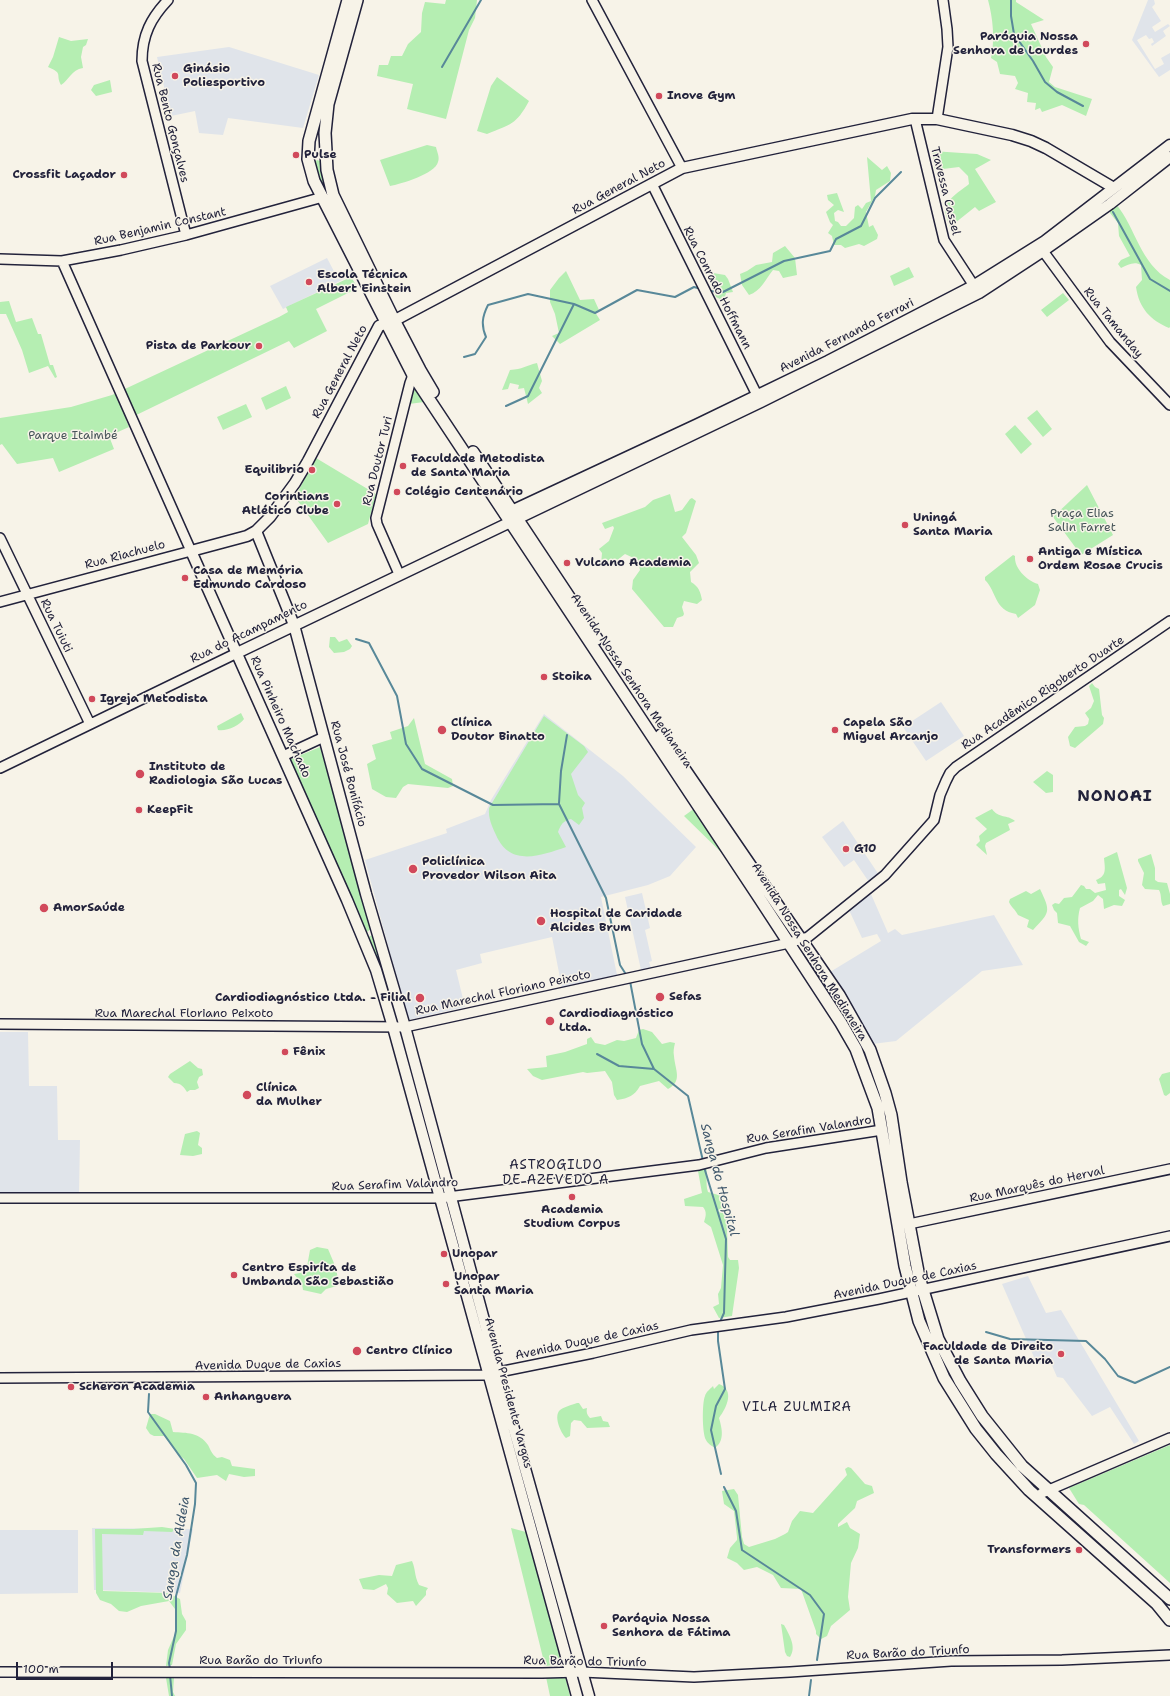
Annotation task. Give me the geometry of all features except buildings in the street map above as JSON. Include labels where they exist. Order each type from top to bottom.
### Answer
[{"type":"main road","points":[[348,0],[312,127],[307,152],[309,165],[323,197],[390,321]]},
{"type":"main road","points":[[357,0],[329,100],[325,123],[325,154],[333,195],[390,321]]},
{"type":"main road","name":"Rua General Neto","points":[[256,531],[270,517],[295,483],[308,461],[378,326],[682,168],[915,119],[937,119],[1012,135],[1031,141],[1046,148],[1114,188]]},
{"type":"main road","name":"Avenida Fernando Ferrari","points":[[976,289],[1045,241],[1170,145]]},
{"type":"main road","points":[[307,152],[325,154]]},
{"type":"main road","name":"Avenida Fernando Ferrari","points":[[511,516],[688,429],[759,398],[976,289],[1042,252],[1110,204],[1170,156]]},
{"type":"main road","name":"Avenida Nossa Senhora Medianeira","points":[[390,321],[413,375],[839,995],[870,1050],[891,1114],[909,1224],[919,1321],[933,1353],[958,1400],[976,1429],[1012,1473],[1157,1604],[1170,1620]]},
{"type":"main road","name":"Avenida Nossa Senhora Medianeira","points":[[390,321],[511,516],[841,1023],[856,1049],[872,1090],[882,1130],[905,1266],[938,1339],[960,1381],[982,1416],[1022,1466],[1170,1599]]},
{"type":"main road","name":"Rua do Acampamento","points":[[236,653],[399,574],[511,516]]},
{"type":"main road","name":"Rua Riachuelo","points":[[191,551],[247,536],[256,531]]},
{"type":"main road","name":"Rua José Bonifácio","points":[[256,531],[294,625],[376,928],[405,1027]]},
{"type":"main road","name":"Rua Pinheiro Machado","points":[[191,551],[361,933],[376,970],[393,1027]]},
{"type":"main road","points":[[361,933],[369,934],[376,928]]},
{"type":"main road","name":"Avenida Presidente Vargas","points":[[393,1027],[446,1198]]},
{"type":"main road","name":"Avenida Presidente Vargas","points":[[405,1027],[446,1198],[494,1374],[578,1696]]},
{"type":"main road","points":[[882,1130],[892,1136],[895,1142]]},
{"type":"main road","name":"Avenida Presidente Vargas","points":[[494,1374],[589,1696]]},
{"type":"street","name":"Rua Bento Gonçalves","points":[[168,0],[152,19],[147,29],[142,50],[142,61],[186,235]]},
{"type":"street","points":[[592,0],[682,168]]},
{"type":"street","points":[[937,119],[948,47],[947,29],[942,0]]},
{"type":"street","name":"Travessa Cassel","points":[[915,119],[944,240],[976,289]]},
{"type":"street","name":"Rua Conrado Hoffmann","points":[[652,184],[759,398]]},
{"type":"street","name":"Rua Benjamin Constant","points":[[0,259],[62,261],[121,250],[186,235],[323,197]]},
{"type":"street","name":"Rua Tamanday","points":[[1042,252],[1110,342],[1170,405]]},
{"type":"street","name":"Rua Pinheiro Machado","points":[[62,261],[191,551]]},
{"type":"street","name":"Rua Doutor Turi","points":[[399,574],[377,524],[376,518],[413,375]]},
{"type":"street","name":"Rua Tuiuti","points":[[0,538],[90,724]]},
{"type":"street","name":"Rua Riachuelo","points":[[0,602],[191,551]]},
{"type":"street","name":"Rua Acadêmico Rigoberto Duarte","points":[[940,795],[950,773],[956,767],[1170,620]]},
{"type":"street","name":"Rua do Acampamento","points":[[0,768],[236,653]]},
{"type":"street","points":[[283,756],[324,737]]},
{"type":"street","name":"Rua Marechal Floriano Peixoto","points":[[0,1024],[405,1027],[789,943],[808,938],[885,875],[934,820],[940,795]]},
{"type":"street","name":"Rua Serafim Valandro","points":[[0,1198],[446,1198],[699,1166],[766,1148],[882,1130]]},
{"type":"street","name":"Rua Marquês do Herval","points":[[909,1224],[1170,1169]]},
{"type":"street","name":"Avenida Duque de Caxias","points":[[0,1378],[276,1377],[494,1374],[691,1330],[786,1317],[917,1291],[1170,1236]]},
{"type":"street","points":[[1038,1497],[1049,1490],[1170,1438]]},
{"type":"street","name":"Rua Barão do Triunfo","points":[[0,1672],[582,1672],[694,1677],[951,1661],[1066,1660],[1170,1655]]},
{"type":"shaded area","points":[[1148,0],[1154,0],[1155,4],[1152,7],[1161,21],[1152,27],[1155,32],[1168,24],[1170,26],[1163,31],[1166,36],[1152,46],[1151,44],[1154,42],[1152,38],[1149,39],[1146,35],[1137,40],[1155,69],[1164,64],[1161,58],[1170,53],[1170,70],[1159,77],[1132,40]]},
{"type":"shaded area","points":[[229,47],[319,75],[303,128],[228,118],[223,135],[199,133],[195,111],[171,116],[157,57]]},
{"type":"shaded area","name":"Escola Técnica Albert Einstein","points":[[327,258],[337,277],[352,270],[354,274],[283,309],[270,286]]},
{"type":"shaded area","points":[[941,702],[964,736],[926,761],[903,727]]},
{"type":"shaded area","points":[[544,714],[623,776],[696,847],[670,876],[648,885],[601,897],[617,975],[562,988],[552,937],[480,954],[482,963],[456,970],[465,1007],[408,1020],[365,860],[447,833],[446,829],[485,814],[491,800]]},
{"type":"shaded area","name":"G10","points":[[843,821],[879,875],[869,882],[854,860],[844,867],[822,837]]},
{"type":"shaded area","points":[[642,893],[650,928],[645,930],[652,961],[649,962],[651,968],[641,970],[625,897]]},
{"type":"shaded area","points":[[871,894],[888,933],[895,929],[902,935],[994,915],[1023,965],[982,971],[896,1041],[872,1044],[830,972],[881,941],[877,934],[862,938],[849,910]]},
{"type":"shaded area","points":[[0,1032],[28,1032],[29,1086],[57,1086],[58,1140],[80,1140],[79,1193],[0,1193]]},
{"type":"shaded area","name":"Faculdade de Direito de Santa Maria","points":[[1028,1276],[1046,1313],[1061,1310],[1139,1441],[1134,1444],[1110,1407],[1092,1416],[1063,1378],[1057,1377],[1051,1363],[1037,1364],[1002,1284]]},
{"type":"shaded area","points":[[92,1528],[193,1529],[180,1593],[94,1590]]},
{"type":"shaded area","points":[[0,1530],[78,1530],[78,1593],[0,1594]]},
{"type":"green space","points":[[446,0],[477,0],[475,18],[469,30],[446,119],[407,109],[413,84],[377,76],[379,65],[388,65],[391,56],[402,56],[408,44],[421,32],[422,13],[425,2],[445,4]]},
{"type":"green space","points":[[988,0],[1016,0],[1016,2],[1044,20],[1031,24],[1046,57],[1053,67],[1049,82],[1055,87],[1092,99],[1086,116],[1062,105],[1042,112],[1040,108],[1035,110],[1036,103],[1027,102],[1028,93],[1015,89],[1018,83],[1015,76],[1000,74],[997,62],[991,58],[993,29]]},
{"type":"green space","points":[[59,37],[71,41],[88,39],[86,45],[83,47],[81,57],[83,68],[73,73],[61,85],[58,73],[48,67],[53,57]]},
{"type":"green space","points":[[497,77],[529,101],[520,115],[512,123],[487,134],[477,131],[491,86]]},
{"type":"green space","points":[[110,80],[112,92],[96,96],[91,90],[94,85]]},
{"type":"green space","points":[[427,145],[436,147],[439,158],[436,166],[431,171],[417,178],[390,186],[380,160]]},
{"type":"green space","points":[[932,151],[977,154],[991,160],[975,169],[996,202],[979,211],[975,207],[950,227],[945,213],[945,207],[950,199],[969,184],[968,176],[959,167],[935,170]]},
{"type":"green space","points":[[867,157],[882,170],[887,166],[891,173],[890,181],[876,190],[875,196],[866,212],[869,227],[873,225],[878,235],[877,239],[864,246],[859,244],[845,248],[841,245],[834,245],[832,236],[828,233],[833,225],[830,222],[826,212],[834,205],[828,200],[827,195],[837,193],[844,212],[838,210],[834,213],[835,221],[841,226],[846,226],[854,218],[855,207],[858,205],[862,209],[866,203],[871,201]]},
{"type":"green space","points":[[317,160],[320,161],[325,184],[322,186],[315,162]]},
{"type":"green space","points":[[1116,204],[1152,265],[1170,280],[1169,328],[1151,317],[1146,312],[1140,301],[1136,287],[1142,280],[1141,265],[1133,263],[1121,268],[1118,264],[1121,260],[1130,256],[1119,236],[1118,223],[1110,213],[1110,208]]},
{"type":"green space","points":[[785,246],[795,258],[797,275],[783,278],[779,271],[773,270],[760,288],[749,295],[742,285],[740,274],[756,265],[772,262],[773,253]]},
{"type":"green space","points":[[909,267],[914,277],[894,286],[890,276]]},
{"type":"green space","points":[[566,271],[580,300],[594,299],[599,310],[595,312],[600,320],[560,344],[552,336],[559,333],[555,314],[550,302],[550,290]]},
{"type":"green space","points":[[713,273],[725,275],[728,279],[733,292],[726,293],[724,301],[716,297],[708,277],[708,275]]},
{"type":"green space","name":"Parque Itaimbé","points":[[351,277],[358,288],[316,309],[327,331],[294,348],[289,341],[126,420],[129,427],[109,436],[114,449],[59,472],[53,458],[17,464],[2,444],[0,445],[0,418],[71,407],[112,395],[279,317],[288,312],[286,307]]},
{"type":"green space","points":[[1063,293],[1069,300],[1047,317],[1041,310]]},
{"type":"green space","points":[[9,301],[16,322],[32,318],[38,334],[41,334],[50,365],[53,365],[57,377],[55,378],[48,366],[29,373],[22,350],[6,314],[0,314],[0,302]]},
{"type":"green space","points":[[537,363],[542,381],[539,388],[542,393],[528,404],[524,388],[518,389],[519,385],[510,383],[508,389],[502,390],[510,370]]},
{"type":"green space","points":[[286,386],[291,398],[266,410],[261,398]]},
{"type":"green space","points":[[414,386],[424,402],[409,404]]},
{"type":"green space","points":[[246,404],[252,417],[223,430],[217,417]]},
{"type":"green space","points":[[1037,410],[1052,429],[1043,437],[1027,418]]},
{"type":"green space","points":[[1015,425],[1032,444],[1021,454],[1005,434]]},
{"type":"green space","name":"Corintians Atlético Clube","points":[[316,458],[376,494],[368,524],[328,543],[295,497]]},
{"type":"green space","name":"Praça Elias Salin Farret","points":[[1087,485],[1113,535],[1081,555],[1053,517]]},
{"type":"green space","points":[[670,494],[675,512],[682,510],[690,499],[692,498],[696,501],[686,533],[682,537],[696,555],[699,563],[690,572],[691,582],[699,590],[702,600],[697,604],[684,601],[682,607],[684,614],[683,616],[677,618],[673,627],[664,627],[632,589],[633,580],[640,570],[638,560],[625,554],[611,564],[601,565],[602,553],[599,549],[609,541],[614,528],[613,526],[605,529],[602,523],[645,507],[653,500]]},
{"type":"green space","points":[[1013,555],[1015,556],[1016,565],[1025,577],[1038,584],[1040,590],[1035,605],[1018,618],[1016,614],[1009,612],[1000,605],[985,580],[985,577]]},
{"type":"green space","points":[[330,637],[335,637],[339,642],[347,639],[352,646],[344,652],[334,653],[329,647]]},
{"type":"green space","points":[[1092,683],[1099,689],[1102,715],[1104,718],[1103,724],[1075,748],[1070,746],[1068,737],[1075,727],[1085,726],[1088,724],[1089,719],[1085,713],[1091,708],[1094,701],[1089,686]]},
{"type":"green space","points":[[241,713],[244,719],[239,724],[229,729],[218,730],[217,726]]},
{"type":"green space","points":[[544,716],[584,746],[588,752],[571,774],[578,795],[585,803],[582,808],[584,818],[579,825],[571,819],[561,825],[558,832],[566,847],[536,856],[517,855],[509,852],[502,845],[496,835],[489,815],[489,808]]},
{"type":"green space","points":[[414,718],[425,764],[452,779],[453,786],[448,788],[408,784],[403,787],[396,798],[386,797],[372,789],[367,764],[376,759],[372,745],[392,739],[390,732],[408,726]]},
{"type":"green space","points":[[320,747],[371,929],[367,932],[289,760]]},
{"type":"green space","points":[[1047,771],[1053,775],[1053,792],[1046,793],[1033,782]]},
{"type":"green space","points":[[695,808],[729,860],[684,816]]},
{"type":"green space","points":[[992,809],[997,814],[1015,821],[1008,824],[1010,830],[986,843],[985,846],[987,855],[976,845],[980,841],[979,836],[987,829],[975,818]]},
{"type":"green space","points":[[1117,852],[1127,888],[1125,895],[1121,889],[1119,890],[1119,896],[1125,900],[1122,906],[1114,905],[1104,909],[1103,899],[1098,895],[1093,901],[1080,908],[1078,920],[1079,931],[1081,939],[1089,942],[1086,946],[1079,942],[1070,926],[1058,923],[1057,913],[1052,905],[1055,903],[1059,904],[1064,898],[1072,897],[1081,885],[1095,893],[1106,890],[1105,883],[1098,884],[1096,880],[1104,874],[1104,858]]},
{"type":"green space","points":[[1151,854],[1155,868],[1155,880],[1158,882],[1167,883],[1170,894],[1170,904],[1163,906],[1159,890],[1145,889],[1142,885],[1144,873],[1138,859]]},
{"type":"green space","points":[[1040,889],[1046,903],[1047,911],[1046,915],[1033,930],[1027,927],[1029,920],[1018,915],[1009,902],[1010,899],[1026,891],[1031,894]]},
{"type":"green space","points":[[373,935],[393,1007],[392,1008],[378,962],[368,937]]},
{"type":"green space","points":[[799,945],[831,991],[859,1041],[855,1043],[797,947]]},
{"type":"green space","points":[[643,1029],[652,1032],[662,1044],[670,1042],[675,1043],[674,1053],[677,1079],[673,1086],[668,1089],[659,1081],[640,1086],[631,1096],[617,1100],[614,1095],[612,1082],[605,1071],[583,1072],[542,1080],[533,1076],[527,1069],[547,1067],[546,1056],[565,1052],[587,1044],[587,1039],[591,1037],[595,1043],[605,1045],[617,1040],[624,1041],[636,1038],[639,1030]]},
{"type":"green space","points":[[402,1035],[444,1186],[441,1187],[398,1036]]},
{"type":"green space","points":[[190,1061],[198,1068],[202,1069],[203,1075],[199,1077],[197,1082],[199,1088],[187,1092],[185,1088],[174,1083],[168,1077],[170,1074]]},
{"type":"green space","points":[[1170,1072],[1170,1093],[1166,1096],[1164,1095],[1159,1079],[1162,1074]]},
{"type":"green space","points":[[197,1131],[200,1133],[198,1145],[202,1148],[202,1154],[193,1156],[180,1155],[185,1134]]},
{"type":"green space","points":[[706,1166],[708,1192],[722,1196],[733,1217],[727,1229],[728,1257],[730,1260],[738,1260],[739,1268],[732,1316],[719,1318],[713,1307],[719,1304],[718,1294],[721,1288],[723,1265],[711,1227],[704,1222],[706,1214],[703,1207],[685,1206],[684,1199],[702,1193],[698,1171]]},
{"type":"green space","points":[[317,1247],[328,1249],[338,1277],[337,1286],[326,1289],[321,1294],[303,1290],[302,1284],[294,1274],[306,1272],[310,1250]]},
{"type":"green space","points":[[920,1304],[939,1353],[968,1401],[1002,1446],[1038,1486],[1037,1488],[1035,1488],[1019,1472],[989,1439],[976,1422],[942,1365],[926,1324]]},
{"type":"green space","points":[[719,1384],[727,1390],[728,1399],[725,1409],[719,1418],[722,1434],[720,1442],[715,1448],[706,1440],[703,1425],[703,1405],[707,1392],[713,1386],[714,1389]]},
{"type":"green space","points":[[579,1403],[583,1409],[587,1408],[587,1413],[590,1418],[601,1416],[603,1421],[608,1422],[610,1427],[587,1428],[581,1421],[574,1420],[571,1423],[570,1436],[566,1438],[562,1433],[557,1417],[559,1411],[563,1408]]},
{"type":"green space","points":[[150,1414],[155,1414],[170,1421],[173,1432],[197,1435],[208,1445],[215,1457],[222,1457],[230,1460],[232,1466],[255,1469],[255,1476],[244,1477],[229,1474],[226,1481],[217,1475],[197,1478],[184,1459],[164,1436],[154,1436],[150,1434],[146,1428]]},
{"type":"green space","points":[[1170,1445],[1170,1583],[1084,1505],[1079,1504],[1069,1488]]},
{"type":"green space","points":[[848,1467],[851,1468],[865,1484],[872,1486],[874,1493],[857,1501],[855,1508],[838,1524],[838,1527],[847,1522],[850,1528],[860,1534],[858,1548],[851,1563],[848,1597],[850,1610],[831,1626],[827,1636],[821,1639],[816,1634],[801,1589],[781,1588],[773,1575],[757,1567],[744,1570],[737,1563],[727,1558],[730,1548],[737,1540],[737,1537],[734,1511],[724,1504],[722,1491],[734,1489],[738,1495],[742,1537],[744,1544],[749,1547],[775,1539],[788,1532],[792,1521],[800,1511],[813,1513],[847,1475],[845,1469]]},
{"type":"green space","points":[[1048,1496],[1129,1569],[1114,1556],[1110,1557],[1044,1497]]},
{"type":"green space","points":[[162,1527],[175,1529],[172,1532],[144,1531],[143,1535],[102,1534],[103,1591],[168,1593],[180,1599],[182,1614],[186,1621],[186,1630],[176,1644],[172,1665],[166,1666],[168,1650],[175,1634],[175,1609],[169,1601],[141,1606],[127,1612],[119,1611],[111,1604],[100,1600],[96,1593],[95,1529]]},
{"type":"green space","points":[[511,1528],[526,1532],[562,1664],[545,1666]]},
{"type":"green space","points":[[539,1528],[575,1664],[573,1665],[536,1529]]},
{"type":"green space","points":[[412,1561],[419,1585],[428,1588],[426,1595],[416,1606],[413,1601],[397,1603],[387,1594],[388,1588],[386,1584],[374,1590],[363,1589],[359,1579],[379,1575],[392,1576],[396,1565]]},
{"type":"green space","points":[[781,1624],[784,1625],[792,1641],[793,1649],[790,1657],[787,1656],[785,1652]]},
{"type":"green space","points":[[565,1676],[570,1696],[550,1696],[546,1677]]},
{"type":"green space","points":[[166,1678],[174,1678],[173,1692],[175,1696],[169,1696]]},
{"type":"waterway","points":[[442,67],[481,0]]},
{"type":"waterway","points":[[1011,0],[1011,16],[1014,34],[1033,61],[1045,82],[1057,92],[1083,106]]},
{"type":"waterway","points":[[709,291],[723,292],[784,261],[830,251],[836,239],[861,226],[875,198],[901,172]]},
{"type":"waterway","points":[[1113,212],[1150,279],[1170,291]]},
{"type":"waterway","points":[[506,406],[528,396],[574,304],[595,313],[637,290],[675,297],[694,287],[701,289]]},
{"type":"waterway","points":[[464,357],[475,354],[486,337],[483,329],[483,321],[484,313],[488,305],[528,294],[574,304]]},
{"type":"waterway","name":"Sanga do Hospital","points":[[356,639],[369,643],[397,696],[406,744],[422,769],[493,805],[559,804],[606,898],[620,965],[627,976]]},
{"type":"waterway","name":"Sanga do Hospital","points":[[559,803],[561,771],[567,735]]},
{"type":"waterway","name":"Sanga do Hospital","points":[[630,981],[642,1044],[654,1069],[688,1096],[703,1161]]},
{"type":"waterway","name":"Sanga do Hospital","points":[[597,1054],[619,1066],[654,1069]]},
{"type":"waterway","name":"Sanga do Hospital","points":[[704,1167],[726,1239],[724,1313],[719,1324]]},
{"type":"waterway","name":"Sanga do Hospital","points":[[718,1328],[718,1341],[725,1389],[716,1406],[711,1430],[721,1474]]},
{"type":"waterway","points":[[986,1332],[1010,1339],[1086,1341],[1105,1359],[1118,1376],[1135,1383],[1170,1367]]},
{"type":"waterway","name":"Sanga da Aldeia","points":[[149,1394],[148,1412],[186,1465],[196,1483],[195,1504],[187,1555],[176,1596],[176,1631],[169,1663],[170,1669]]},
{"type":"waterway","name":"Sanga do Hospital","points":[[724,1487],[736,1511],[742,1550],[810,1595],[824,1614],[817,1660]]},
{"type":"waterway","name":"Sanga da Aldeia","points":[[170,1675],[172,1696]]},
{"type":"waterway","name":"Sanga do Hospital","points":[[809,1696],[811,1680]]},
{"type":"place","name":"Paróquia Nossa Senhora de Lourdes","points":[[1086,44]]},
{"type":"place","name":"Ginásio Poliesportivo","points":[[175,76]]},
{"type":"place","name":"Inove Gym","points":[[659,96]]},
{"type":"place","name":"Pulse","points":[[296,155]]},
{"type":"place","name":"Crossfit Laçador","points":[[124,175]]},
{"type":"place","name":"Escola Técnica Albert Einstein","points":[[309,282]]},
{"type":"place","name":"Pista de Parkour","points":[[259,346]]},
{"type":"place","name":"Faculdade Metodista de Santa Maria","points":[[403,466]]},
{"type":"place","name":"Equilibrio","points":[[312,470]]},
{"type":"place","name":"Colégio Centenário","points":[[397,492]]},
{"type":"place","name":"Corintians Atlético Clube","points":[[337,504]]},
{"type":"place","name":"Uningá Santa Maria","points":[[905,525]]},
{"type":"place","name":"Antiga e Mística Ordem Rosae Crucis","points":[[1030,559]]},
{"type":"place","name":"Vulcano Academia","points":[[567,563]]},
{"type":"place","name":"Casa de Memória Edmundo Cardoso","points":[[185,578]]},
{"type":"place","name":"Stoika","points":[[544,677]]},
{"type":"place","name":"Igreja Metodista","points":[[92,699]]},
{"type":"place","name":"Clínica Doutor Binatto","points":[[442,730]]},
{"type":"place","name":"Capela São Miguel Arcanjo","points":[[835,730]]},
{"type":"place","name":"Instituto de Radiologia São Lucas","points":[[140,774]]},
{"type":"place","name":"KeepFit","points":[[139,810]]},
{"type":"place","name":"G10","points":[[846,849]]},
{"type":"place","name":"Policlínica Provedor Wilson Aita","points":[[413,869]]},
{"type":"place","name":"AmorSaúde","points":[[44,908]]},
{"type":"place","name":"Hospital de Caridade Alcides Brum","points":[[541,921]]},
{"type":"place","name":"Sefas","points":[[660,997]]},
{"type":"place","name":"Cardiodiagnóstico Ltda. - Filial","points":[[420,998]]},
{"type":"place","name":"Cardiodiagnóstico Ltda.","points":[[550,1021]]},
{"type":"place","name":"Fênix","points":[[285,1052]]},
{"type":"place","name":"Clínica da Mulher","points":[[247,1095]]},
{"type":"place","name":"Academia Studium Corpus","points":[[572,1197]]},
{"type":"place","name":"Unopar","points":[[444,1254]]},
{"type":"place","name":"Centro Espiríta de Umbanda São Sebastião","points":[[234,1275]]},
{"type":"place","name":"Unopar Santa Maria","points":[[446,1284]]},
{"type":"place","name":"Centro Clínico","points":[[357,1351]]},
{"type":"place","name":"Faculdade de Direito de Santa Maria","points":[[1061,1354]]},
{"type":"place","name":"Scheron Academia","points":[[71,1387]]},
{"type":"place","name":"Anhanguera","points":[[206,1397]]},
{"type":"place","name":"Transformers","points":[[1079,1550]]},
{"type":"place","name":"Paróquia Nossa Senhora de Fátima","points":[[604,1626]]},
{"type":"district","name":"NONOAI","points":[[1115,797]]},
{"type":"district","name":"ASTROGILDO DE AZEVEDO A","points":[[556,1174]]},
{"type":"district","name":"VILA ZULMIRA","points":[[797,1408]]}]
